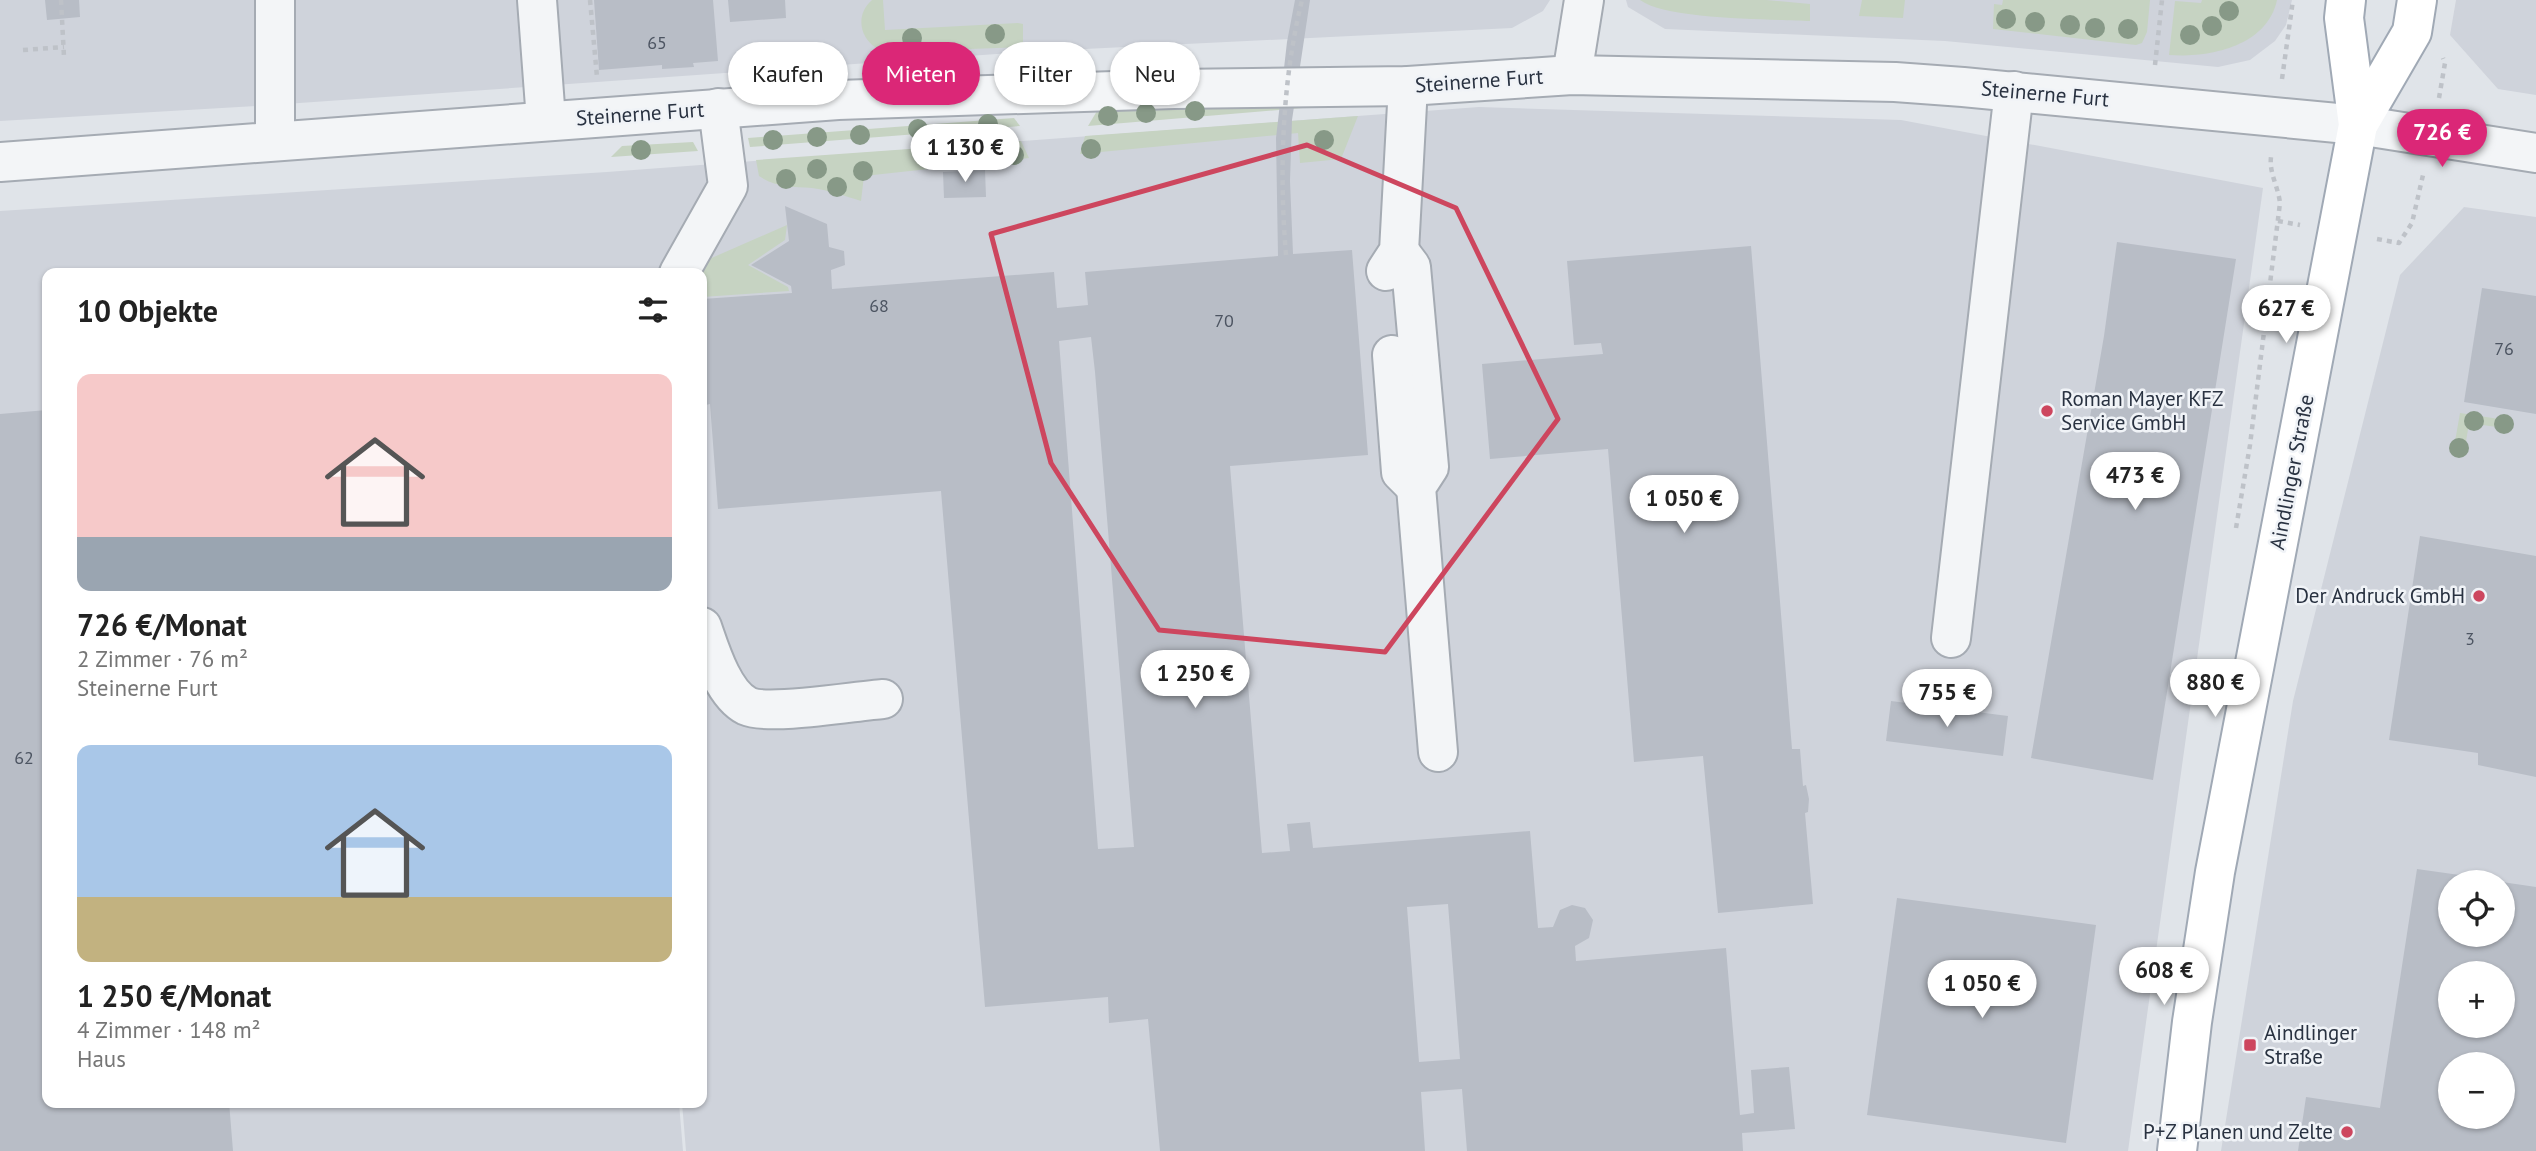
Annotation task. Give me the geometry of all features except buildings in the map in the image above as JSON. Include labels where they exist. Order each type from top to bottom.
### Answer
[{"type":"main road","points":[[2346,0],[2344,18],[2358,125]]},
{"type":"main road","points":[[2358,125],[2412,32],[2417,0]]},
{"type":"main road","name":"Aindlinger Straße","points":[[2177,1151],[2192,1023],[2215,872],[2358,125]]},
{"type":"street","points":[[275,0],[275,141]]},
{"type":"street","points":[[537,0],[546,120]]},
{"type":"street","points":[[1572,75],[1584,0]]},
{"type":"street","name":"Steinerne Furt","points":[[0,162],[838,100],[1147,89],[1408,86],[1572,75],[1895,82],[2014,91],[2358,125],[2536,153]]},
{"type":"street","points":[[1408,86],[1399,251],[1411,267],[1429,467],[1416,487],[1438,752]]},
{"type":"street","points":[[1951,638],[2014,91]]},
{"type":"street","points":[[682,268],[727,186],[719,108]]},
{"type":"street","points":[[707,639],[725,681],[733,694],[748,706],[775,709],[883,699]]},
{"type":"path","points":[[61,0],[64,57]]},
{"type":"path","points":[[590,0],[600,117]]},
{"type":"path","points":[[1286,255],[1283,197],[1287,104],[1292,48],[1302,0]]},
{"type":"path","points":[[2151,104],[2162,0]]},
{"type":"path","points":[[23,50],[64,47]]},
{"type":"path","points":[[2338,231],[2399,243],[2412,223],[2432,137]]},
{"type":"highlighted area","points":[[1307,145],[1456,208],[1558,419],[1385,652],[1159,630],[1051,463],[991,234]]},
{"type":"shaded area","points":[[0,0],[1550,0],[1543,11],[1512,28],[1200,43],[1110,42],[1110,48],[1096,48],[1096,42],[994,42],[994,54],[980,55],[980,42],[862,42],[862,63],[848,64],[848,42],[728,42],[728,73],[0,121]]},
{"type":"shaded area","points":[[1626,0],[2292,0],[2286,25],[2275,41],[2250,60],[2218,67],[1945,41],[1665,29],[1628,7]]},
{"type":"shaded area","points":[[2456,0],[2536,0],[2536,95],[2498,89],[2450,35]]},
{"type":"shaded area","points":[[1479,107],[1901,120],[2263,188],[2128,1151],[686,1151],[682,1108],[707,1108],[707,268],[42,268],[42,1108],[679,1108],[683,1151],[0,1151],[0,211],[607,172]]},
{"type":"shaded area","points":[[2464,207],[2536,217],[2536,1151],[2221,1151],[2293,701],[2400,275]]},
{"type":"green space","points":[[872,0],[883,0],[885,30],[1018,23],[1023,24],[1023,42],[994,42],[994,48],[980,49],[980,42],[869,42],[861,23],[866,7]]},
{"type":"green space","points":[[1640,0],[1766,0],[1810,4],[1810,21],[1696,15],[1653,7]]},
{"type":"green space","points":[[1862,0],[1905,0],[1903,18],[1859,16]]},
{"type":"green space","points":[[2003,0],[2150,0],[2147,32],[2142,43],[2136,45],[1993,29],[1994,4],[2002,5]]},
{"type":"green space","points":[[2202,0],[2277,0],[2271,16],[2249,39],[2218,51],[2169,55],[2175,1],[2201,3]]},
{"type":"green space","points":[[1348,95],[1361,103],[1088,126],[1097,111]]},
{"type":"green space","points":[[1358,116],[1341,159],[1300,163],[1298,133],[1080,154],[1085,136]]},
{"type":"green space","points":[[1014,118],[1020,126],[750,147],[748,138]]},
{"type":"green space","points":[[1021,141],[1029,158],[864,176],[861,201],[825,190],[772,183],[759,176],[756,160]]},
{"type":"green space","points":[[693,142],[698,151],[611,157],[622,146]]},
{"type":"green space","points":[[787,225],[785,240],[748,265],[788,287],[789,291],[707,297],[707,268],[703,268],[707,260]]},
{"type":"green space","points":[[2460,413],[2512,421],[2510,429],[2469,423],[2464,454],[2453,453]]},
{"type":"place","name":"Roman Mayer KFZ Service GmbH","points":[[2047,411]]},
{"type":"place","name":"Der Andruck GmbH","points":[[2479,596]]},
{"type":"place","name":"Aindlinger Straße","points":[[2250,1045]]},
{"type":"place","name":"P+Z Planen und Zelte","points":[[2347,1132]]}]
